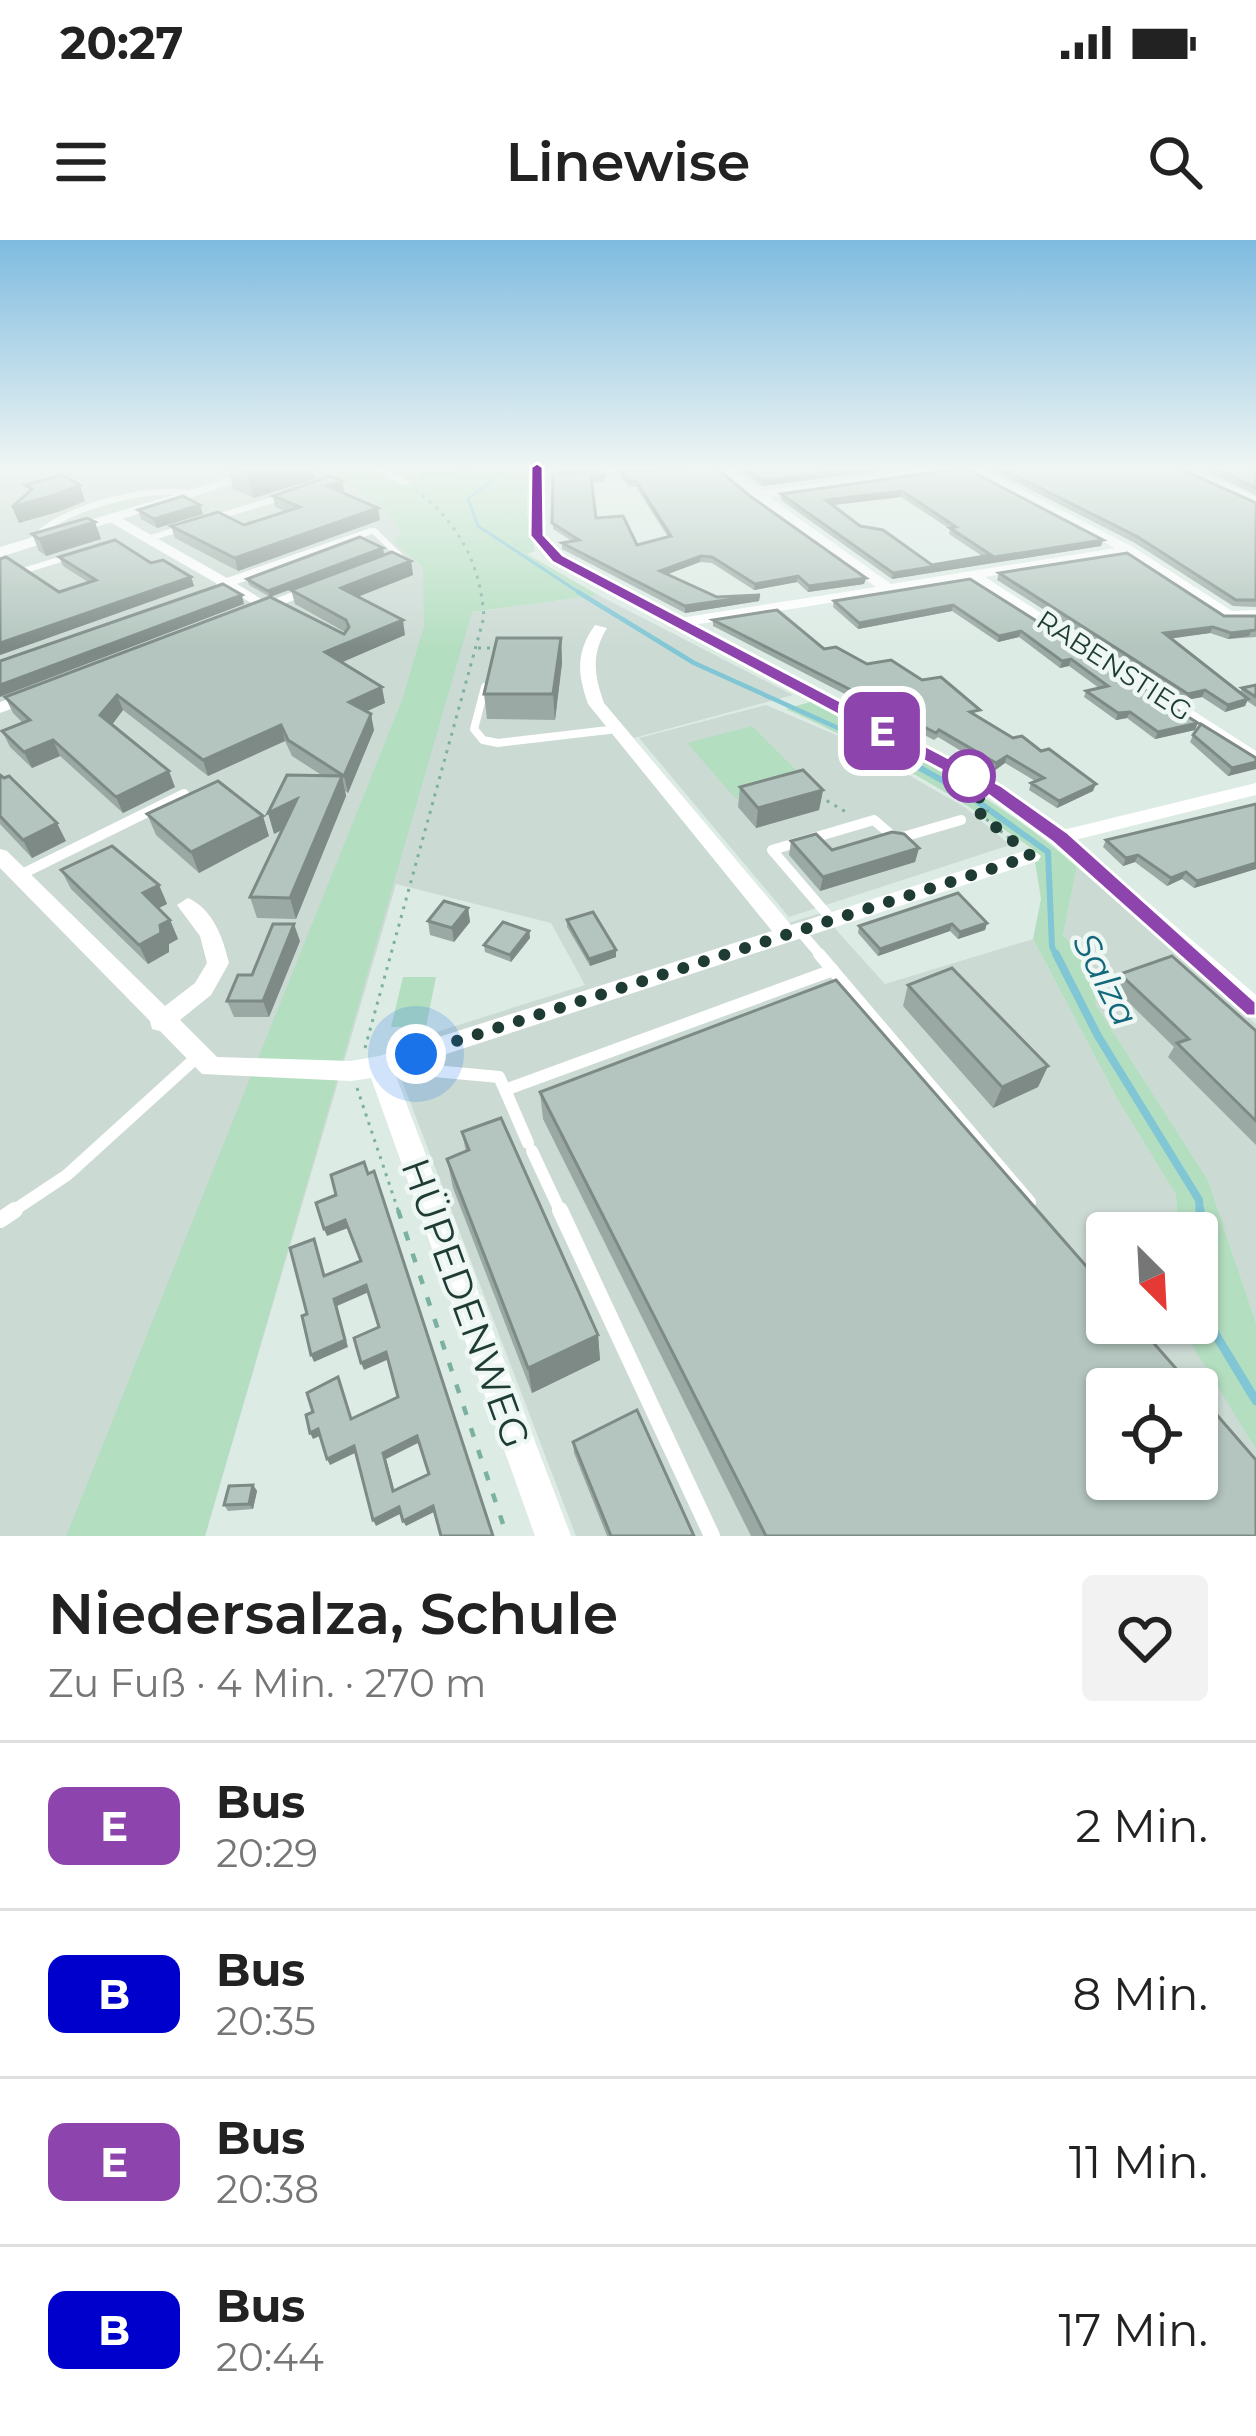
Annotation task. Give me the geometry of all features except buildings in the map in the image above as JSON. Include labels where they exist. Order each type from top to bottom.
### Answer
[{"type":"main road","points":[[0,552],[81,527]]},
{"type":"street","points":[[125,527],[174,559],[271,604]]},
{"type":"street","points":[[535,527],[548,551],[995,790],[1060,837],[1256,1009]]},
{"type":"street","points":[[802,527],[887,588]]},
{"type":"street","points":[[1083,527],[1229,616],[1256,614]]},
{"type":"street","points":[[205,591],[374,531]]},
{"type":"street","points":[[677,623],[1127,550]]},
{"type":"street","name":"RABENSTIEG","points":[[971,574],[1256,759]]},
{"type":"street","points":[[222,623],[271,604]]},
{"type":"street","points":[[600,628],[589,643],[583,670],[596,704],[793,933]]},
{"type":"street","points":[[0,707],[44,691]]},
{"type":"street","points":[[1060,837],[1256,789]]},
{"type":"street","points":[[0,856],[211,1067],[363,1069],[1031,856]]},
{"type":"street","points":[[161,1022],[203,989],[218,963],[211,934],[188,905]]},
{"type":"street","name":"HÜPEDENWEG","points":[[363,1069],[553,1536]]},
{"type":"lane","points":[[30,543],[48,527]]},
{"type":"lane","points":[[138,537],[172,527]]},
{"type":"lane","points":[[374,531],[400,556],[379,563]]},
{"type":"lane","points":[[26,570],[86,551]]},
{"type":"lane","points":[[271,604],[316,587]]},
{"type":"lane","points":[[271,604],[292,612]]},
{"type":"lane","points":[[485,687],[474,729],[483,740],[497,743],[617,729]]},
{"type":"lane","points":[[18,876],[184,794]]},
{"type":"lane","points":[[832,920],[772,850],[874,820],[896,839],[961,820]]},
{"type":"lane","points":[[793,933],[833,970],[1046,1221]]},
{"type":"lane","points":[[505,1090],[833,970]]},
{"type":"lane","points":[[0,1220],[67,1175],[197,1057]]},
{"type":"lane","points":[[363,1069],[499,1077],[712,1536]]},
{"type":"path","points":[[457,527],[474,554],[484,604],[363,1069],[506,1536]]},
{"type":"path","points":[[476,648],[498,648]]},
{"type":"path","points":[[809,799],[823,795],[862,824]]},
{"type":"path","points":[[986,812],[980,814],[1031,856]]},
{"type":"shaded area","points":[[0,527],[411,527],[473,612],[598,595],[793,695],[634,738],[788,923],[821,913],[885,984],[1033,939],[1118,1100],[1176,1195],[1177,1212],[1086,1212],[1086,1344],[1194,1344],[1208,1368],[1086,1368],[1086,1500],[1218,1500],[1218,1385],[1256,1449],[1256,1536],[576,1536],[389,1047],[585,985],[551,923],[396,884],[205,1536],[0,1536]]},
{"type":"shaded area","points":[[766,705],[848,740],[966,808],[1010,845],[789,917],[639,738]]},
{"type":"shaded area","points":[[1077,867],[1256,1024],[1256,1323],[1208,1180],[1096,1005],[1093,968],[1063,935]]},
{"type":"green space","points":[[397,527],[530,527],[535,551],[527,554],[598,595],[472,612],[205,1536],[66,1536],[402,700],[424,626],[423,567],[394,542],[401,535]]},
{"type":"green space","points":[[810,702],[915,757],[983,797],[1077,867],[1063,935],[1093,968],[1096,1005],[1208,1180],[1256,1323],[1256,1449],[1218,1387],[1218,1368],[1206,1368],[1191,1344],[1218,1344],[1218,1212],[1177,1212],[1176,1195],[1118,1100],[1033,939],[1041,899],[1033,849],[913,774],[786,709]]},
{"type":"green space","points":[[752,726],[806,780],[736,799],[687,743]]},
{"type":"green space","points":[[403,977],[436,977],[426,1027],[391,1027]]},
{"type":"waterway","name":"Salza","points":[[480,527],[583,595]]},
{"type":"waterway","name":"Salza","points":[[578,592],[694,663],[898,755]]},
{"type":"waterway","name":"Salza","points":[[891,752],[967,794],[1048,852],[1052,947],[1057,957]]},
{"type":"waterway","name":"Salza","points":[[1056,954],[1098,1036],[1199,1200],[1200,1212]]},
{"type":"waterway","name":"Salza","points":[[1200,1210],[1208,1322],[1256,1401]]},
{"type":"bus line","name":"E","points":[[536,527],[537,536],[557,559],[995,790],[1035,816],[1256,1009]]},
{"type":"route","points":[[416,1054],[1031,856],[980,814],[986,812],[969,776]]}]
